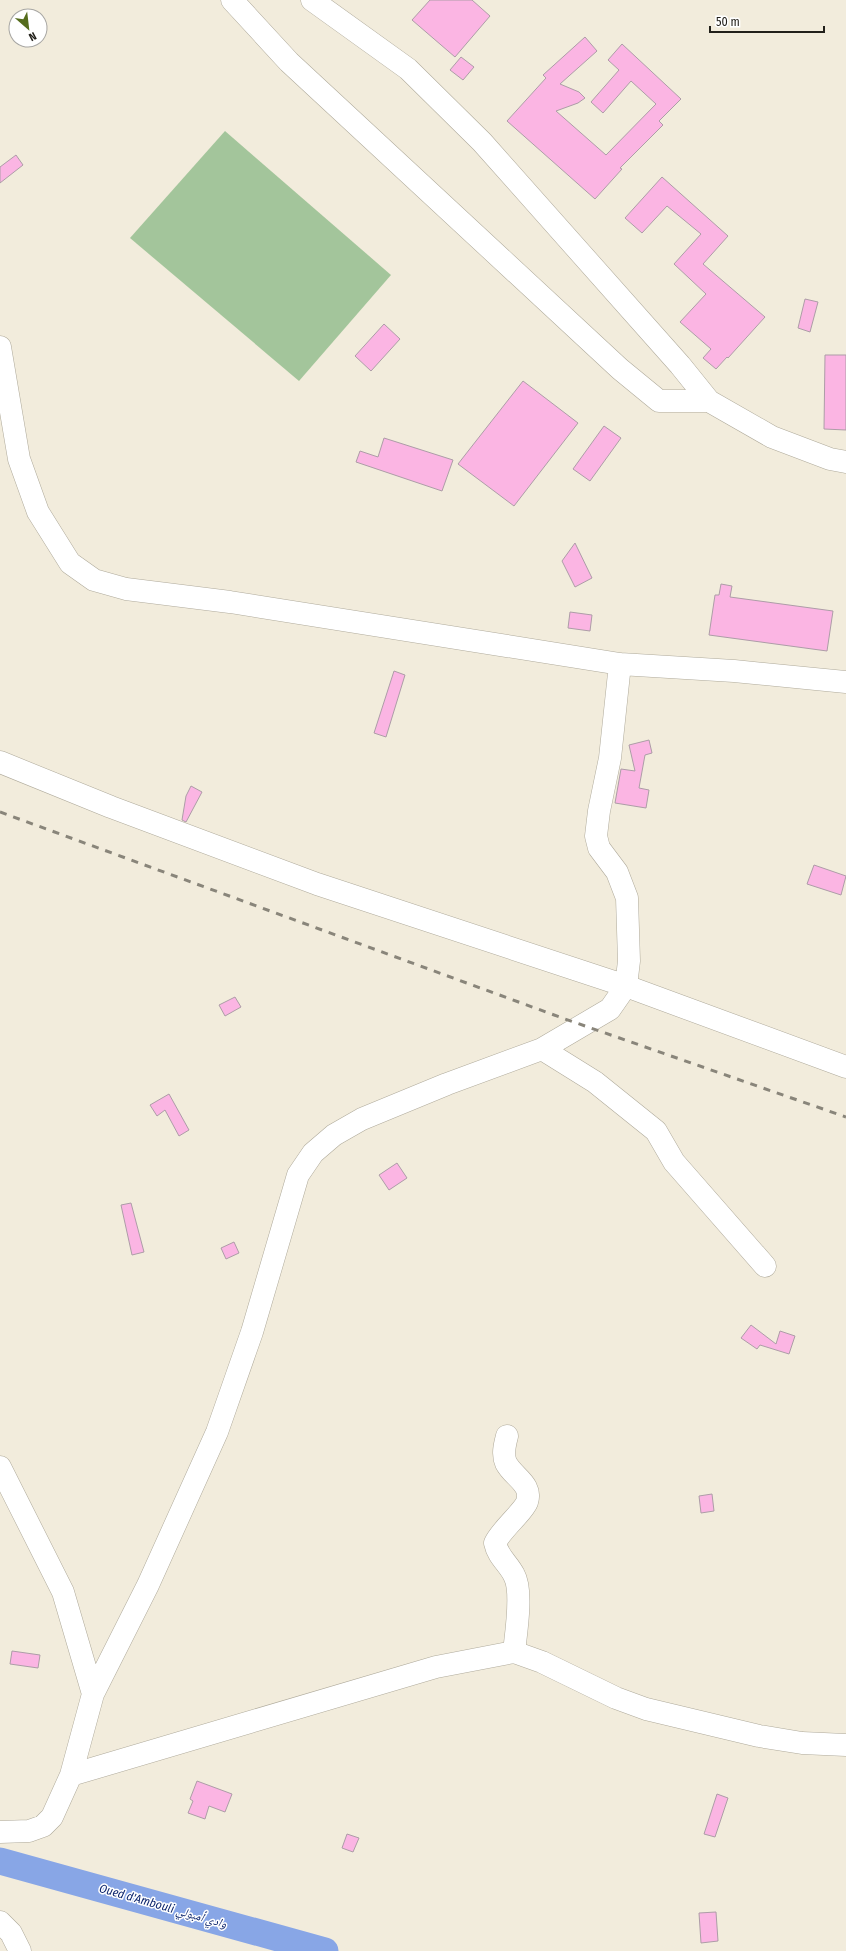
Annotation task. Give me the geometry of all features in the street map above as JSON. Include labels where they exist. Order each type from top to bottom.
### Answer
[{"type":"street","points":[[232,0],[289,62],[620,368],[659,402],[709,401]]},
{"type":"street","points":[[312,0],[408,69],[482,142],[680,365],[709,401],[772,437],[830,459],[846,462]]},
{"type":"street","points":[[0,347],[19,459],[38,512],[70,563],[94,580],[126,589],[230,602],[620,664],[734,671],[846,682]]},
{"type":"street","points":[[0,1832],[29,1831],[43,1826],[52,1817],[70,1775],[93,1694],[148,1585],[217,1432],[252,1332],[298,1175],[313,1153],[334,1135],[362,1118],[447,1084],[542,1049],[610,1009],[626,986],[629,962],[627,898],[617,872],[599,848],[596,836],[599,811],[610,758],[620,664]]},
{"type":"street","points":[[0,762],[111,807],[317,884],[626,986],[846,1067]]},
{"type":"street","points":[[542,1049],[595,1082],[656,1131],[674,1162],[765,1266]]},
{"type":"street","points":[[507,1436],[504,1452],[506,1462],[513,1473],[523,1482],[528,1492],[527,1503],[499,1534],[495,1543],[497,1553],[515,1575],[519,1590],[514,1652]]},
{"type":"street","points":[[0,1467],[62,1592],[93,1694]]},
{"type":"street","points":[[70,1775],[436,1667],[514,1652],[542,1662],[616,1698],[646,1709],[759,1736],[802,1743],[846,1745]]},
{"type":"street","points":[[0,1922],[11,1933],[20,1951]]},
{"type":"green space","points":[[225,131],[391,275],[299,381],[130,238]]},
{"type":"building","points":[[430,0],[472,0],[490,16],[455,57],[412,20]]},
{"type":"building","points":[[585,37],[597,51],[560,84],[579,92],[585,98],[578,103],[556,111],[606,155],[656,104],[631,81],[603,113],[591,102],[619,70],[608,60],[622,44],[681,99],[659,121],[663,125],[620,168],[622,169],[595,199],[507,121],[546,78],[543,75]]},
{"type":"building","points":[[461,57],[474,67],[463,80],[450,70]]},
{"type":"building","points":[[16,155],[23,165],[0,183],[0,167]]},
{"type":"building","points":[[662,177],[728,236],[703,264],[765,317],[716,369],[703,358],[711,349],[680,322],[706,294],[674,264],[701,234],[667,206],[642,233],[625,218]]},
{"type":"building","points":[[805,299],[818,302],[810,332],[798,328]]},
{"type":"building","points":[[384,324],[400,339],[371,371],[355,356]]},
{"type":"building","points":[[825,355],[846,355],[846,430],[824,429]]},
{"type":"building","points":[[523,381],[578,423],[514,506],[458,464]]},
{"type":"building","points":[[604,426],[621,438],[590,481],[573,469]]},
{"type":"building","points":[[384,438],[453,460],[442,491],[356,462],[360,451],[378,457]]},
{"type":"building","points":[[575,543],[592,578],[575,587],[562,561]]},
{"type":"building","points":[[721,584],[732,586],[730,597],[833,611],[827,651],[709,635],[715,595],[719,595]]},
{"type":"building","points":[[570,612],[592,615],[590,631],[568,628]]},
{"type":"building","points":[[394,671],[405,675],[386,737],[374,733]]},
{"type":"building","points":[[649,740],[652,753],[645,755],[639,788],[649,790],[646,808],[615,803],[621,769],[635,771],[629,745]]},
{"type":"building","points":[[191,786],[202,792],[186,822],[182,820],[186,796]]},
{"type":"building","points":[[814,865],[846,876],[841,895],[807,884]]},
{"type":"building","points":[[235,997],[241,1007],[225,1016],[219,1005]]},
{"type":"building","points":[[169,1094],[189,1130],[179,1136],[165,1110],[157,1116],[150,1105]]},
{"type":"building","points":[[397,1163],[407,1178],[389,1190],[379,1175]]},
{"type":"building","points":[[131,1203],[144,1252],[132,1255],[121,1205]]},
{"type":"building","points":[[234,1242],[239,1253],[226,1259],[221,1248]]},
{"type":"building","points":[[751,1325],[776,1344],[780,1331],[795,1336],[789,1354],[760,1345],[757,1349],[741,1338]]},
{"type":"building","points":[[712,1494],[714,1511],[701,1513],[699,1496]]},
{"type":"building","points":[[12,1651],[40,1655],[38,1668],[10,1664]]},
{"type":"building","points":[[197,1781],[232,1794],[225,1812],[209,1806],[205,1819],[188,1813],[193,1801],[190,1799]]},
{"type":"building","points":[[717,1794],[728,1798],[715,1837],[704,1834]]},
{"type":"building","points":[[347,1834],[359,1838],[353,1852],[342,1848]]},
{"type":"building","points":[[716,1912],[718,1941],[701,1943],[699,1913]]},
{"type":"waterway","name":"Oued d'Ambouli وادي أمبولي","points":[[0,1861],[325,1951]]},
{"type":"railway","points":[[0,812],[565,1019],[846,1117]]}]
